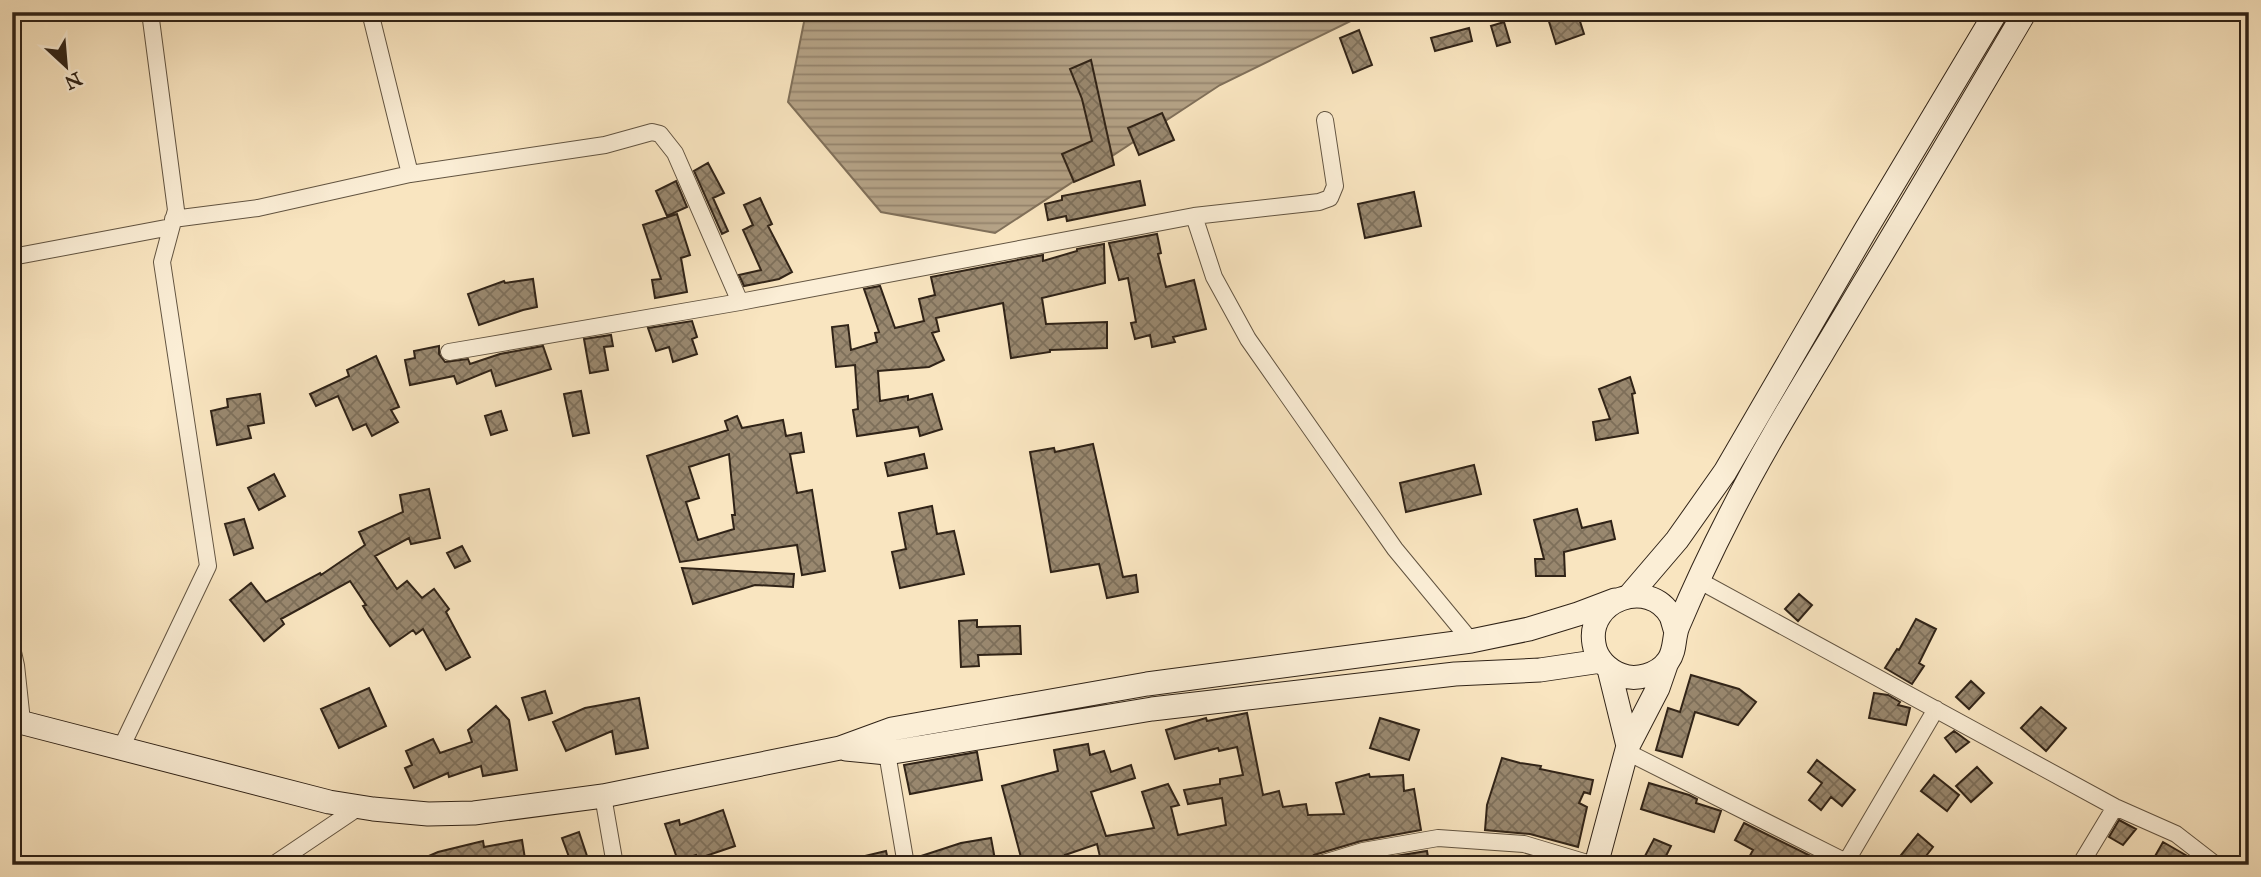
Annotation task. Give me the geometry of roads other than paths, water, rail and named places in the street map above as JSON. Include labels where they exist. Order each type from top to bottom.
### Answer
[{"type":"main road","points":[[1627,749],[1605,665],[1594,645],[1594,627],[1601,612],[1623,598],[1677,540],[1725,472],[1858,242],[1996,12]]},
{"type":"main road","points":[[1595,865],[1627,749],[1658,688],[1674,648],[1676,632],[1698,580],[1751,475],[2025,12]]},
{"type":"main road","points":[[19,722],[329,802],[428,814],[474,813],[603,796],[840,748],[892,729],[1147,684],[1471,641],[1529,629],[1623,598],[1646,597],[1661,604],[1671,616],[1676,632]]},
{"type":"main road","points":[[840,748],[887,753],[1152,709],[1455,674],[1605,665],[1623,676],[1639,677],[1655,673],[1667,662]]},
{"type":"street","points":[[121,748],[208,566],[162,261],[176,209],[150,12]]},
{"type":"street","points":[[370,12],[410,174]]},
{"type":"street","points":[[449,352],[740,302],[1194,216],[1319,202],[1330,198],[1335,187],[1325,120]]},
{"type":"street","points":[[12,257],[258,208],[410,174],[605,145],[652,132],[660,134],[675,153],[740,302]]},
{"type":"street","points":[[1194,216],[1214,277],[1248,339],[1395,549],[1471,641]]},
{"type":"street","points":[[1698,580],[2115,807],[2176,834],[2216,865]]},
{"type":"street","points":[[1627,749],[1849,863],[1936,709]]},
{"type":"street","points":[[887,753],[906,865]]},
{"type":"street","points":[[603,796],[615,865]]},
{"type":"street","points":[[273,865],[359,807]]},
{"type":"street","points":[[2080,865],[2115,807]]},
{"type":"street","points":[[1317,865],[1363,851],[1438,838],[1524,844],[1595,865]]},
{"type":"lane","points":[[12,629],[20,665],[19,722]]}]
